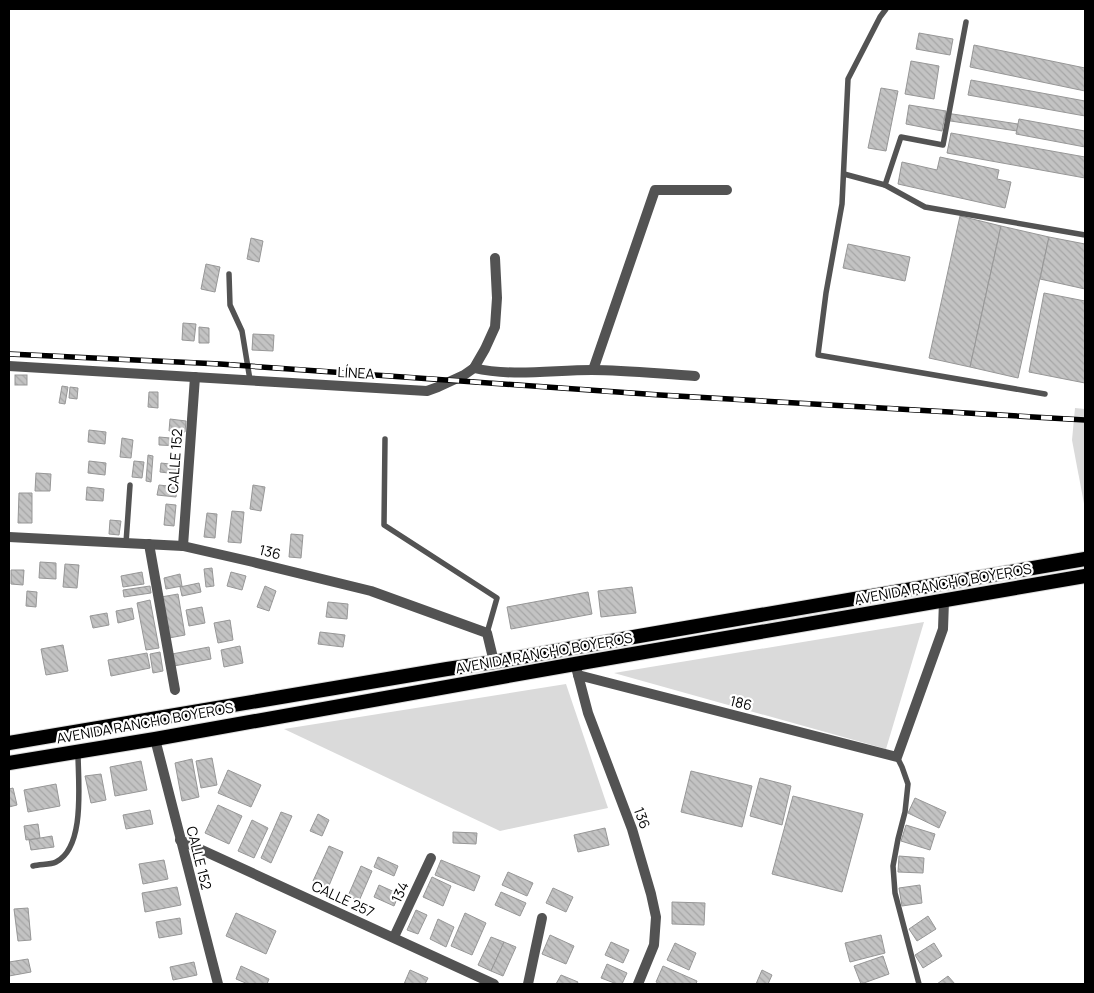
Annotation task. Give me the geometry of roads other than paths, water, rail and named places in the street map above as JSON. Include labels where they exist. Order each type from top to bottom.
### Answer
[{"type":"highway","name":"AVENIDA RANCHO BOYEROS","points":[[9,743],[494,662],[1085,559]]},
{"type":"highway","name":"AVENIDA RANCHO BOYEROS","points":[[9,763],[577,670],[1085,576]]},
{"type":"street","points":[[593,370],[655,190],[727,190]]},
{"type":"street","points":[[495,258],[497,298],[495,326],[474,368],[502,372],[593,370],[695,376]]},
{"type":"street","name":"LÍNEA","points":[[9,366],[427,391],[464,375],[474,368]]},
{"type":"street","name":"CALLE 152","points":[[183,546],[195,377]]},
{"type":"street","name":"136","points":[[9,537],[183,546],[371,591],[488,633]]},
{"type":"street","points":[[149,544],[175,690]]},
{"type":"street","points":[[896,758],[943,629],[944,601]]},
{"type":"street","points":[[488,633],[494,662]]},
{"type":"street","name":"136","points":[[577,670],[588,713],[632,829],[656,917],[654,945],[638,984]]},
{"type":"street","name":"186","points":[[577,670],[896,758]]},
{"type":"street","name":"CALLE 152","points":[[155,739],[218,984]]},
{"type":"street","name":"CALLE 257","points":[[180,840],[494,984]]},
{"type":"street","name":"134","points":[[394,937],[431,858]]},
{"type":"street","points":[[528,984],[542,918]]},
{"type":"lane","points":[[886,9],[848,79],[842,204],[826,293],[818,355],[1045,394]]},
{"type":"lane","points":[[885,185],[901,137],[943,144],[966,22]]},
{"type":"lane","points":[[844,174],[885,185],[925,207],[1085,235]]},
{"type":"lane","points":[[229,274],[230,305],[242,331],[250,380]]},
{"type":"lane","points":[[385,439],[384,525],[497,598],[488,633]]},
{"type":"lane","points":[[126,543],[130,485]]},
{"type":"lane","points":[[33,866],[56,862],[68,851],[79,816],[78,751]]},
{"type":"lane","points":[[896,758],[902,767],[908,784],[905,812],[893,866],[895,893],[919,984]]},
{"type":"railway","points":[[9,354],[220,364],[660,395],[1085,420]]}]
